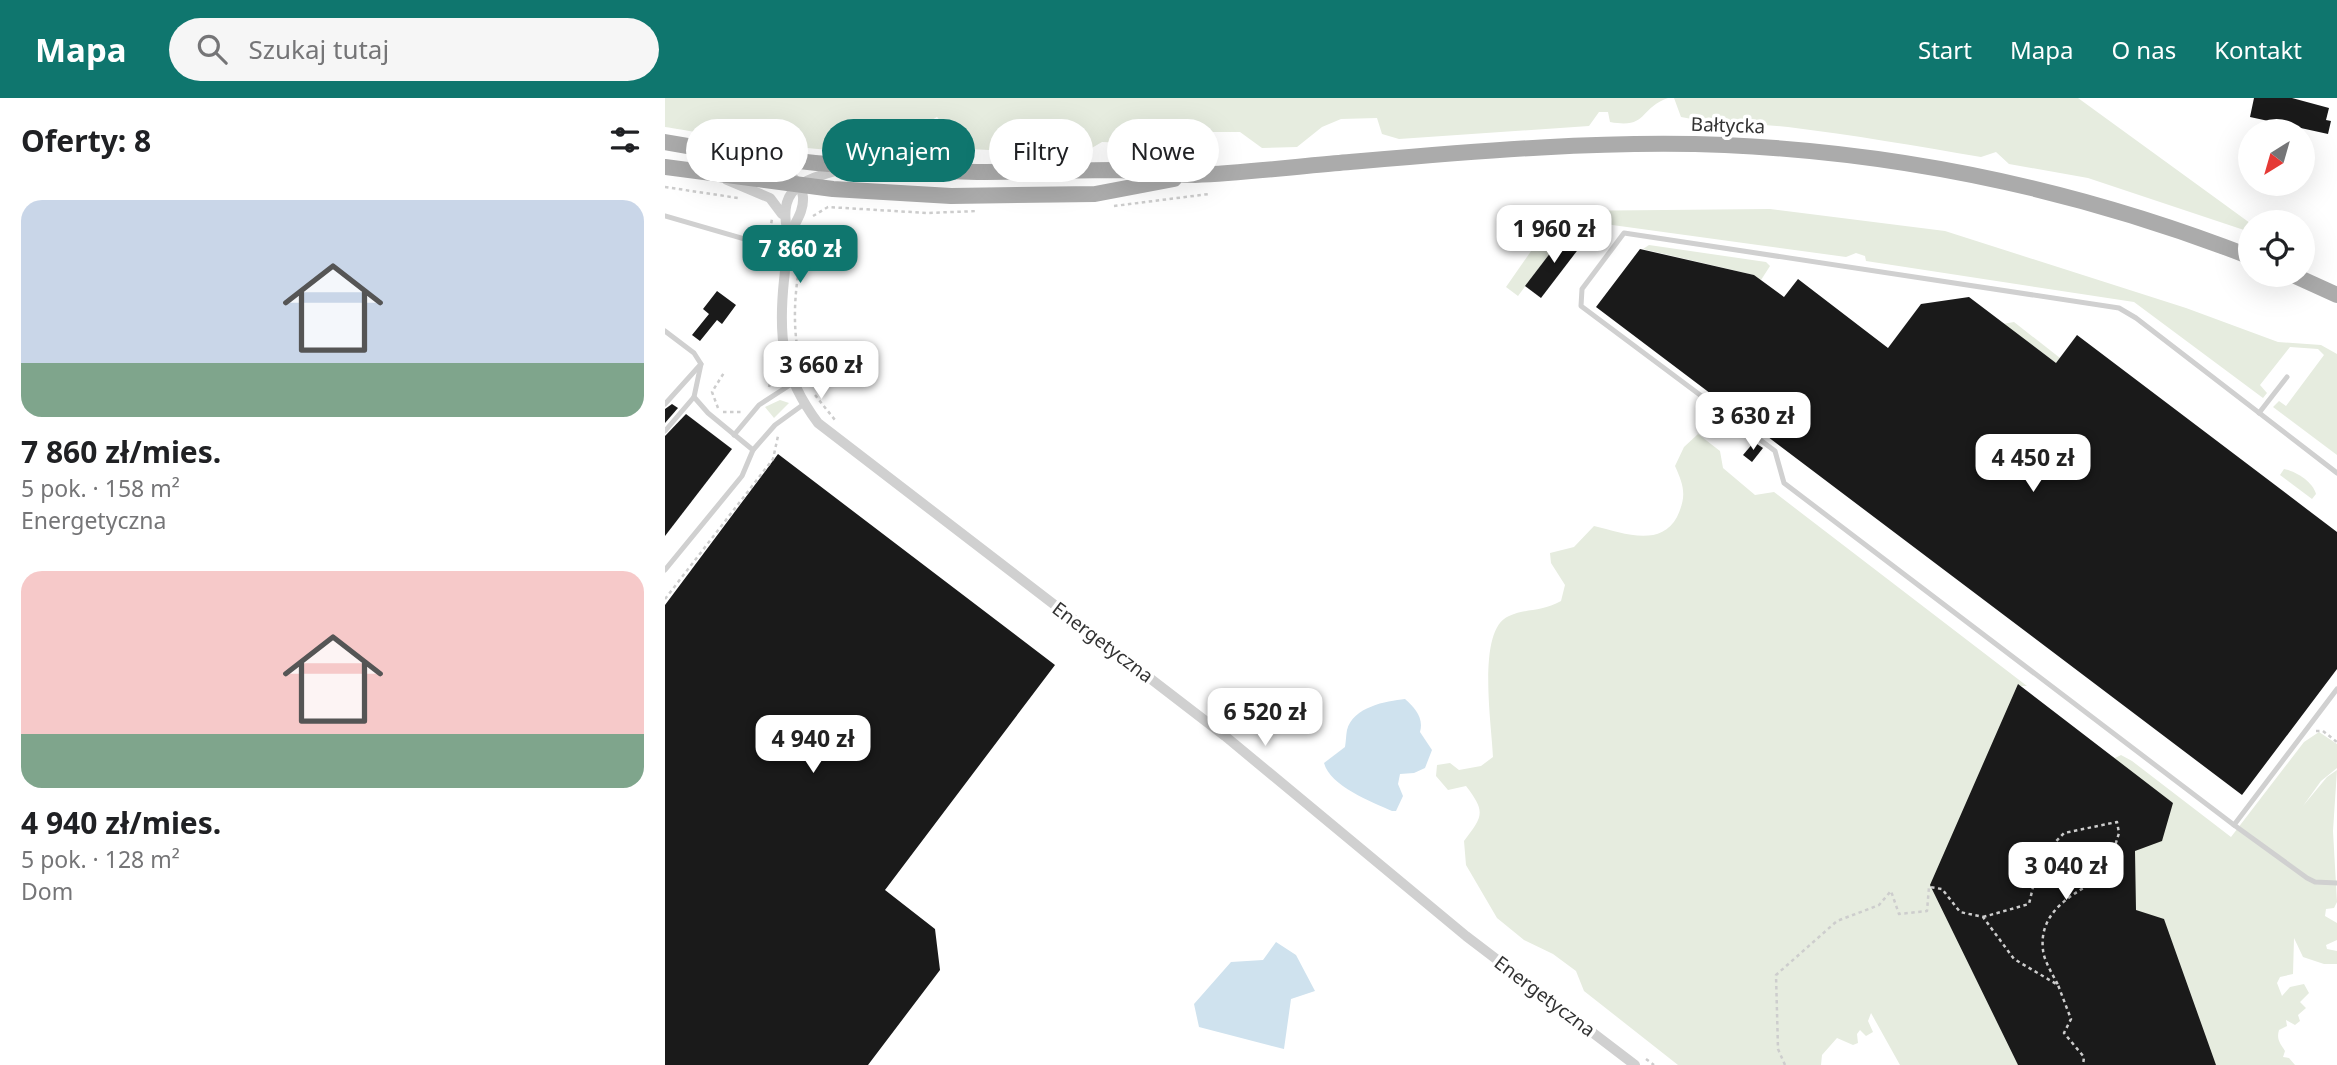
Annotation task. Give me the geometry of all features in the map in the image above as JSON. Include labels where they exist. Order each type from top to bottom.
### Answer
[{"type":"main road","name":"Bałtycka","points":[[665,142],[686,145]]},
{"type":"main road","name":"Bałtycka","points":[[1219,173],[1545,147],[1666,144],[1777,148],[1891,160],[2027,186],[2118,210],[2238,252]]},
{"type":"main road","name":"Bałtycka","points":[[665,167],[686,170]]},
{"type":"main road","name":"Bałtycka","points":[[975,171],[1107,170]]},
{"type":"main road","name":"Bałtycka","points":[[769,182],[928,195],[1047,196],[1119,192],[1161,182]]},
{"type":"main road","points":[[2315,285],[2337,295]]},
{"type":"street","points":[[782,214],[788,196],[822,175]]},
{"type":"street","points":[[732,182],[770,198],[782,214],[789,237]]},
{"type":"street","points":[[789,237],[801,215],[803,196],[796,182]]},
{"type":"street","name":"Energetyczna","points":[[789,237],[781,331],[793,383],[804,404],[838,441],[1225,736],[1466,936],[1639,1061]]},
{"type":"lane","points":[[665,216],[787,251]]},
{"type":"lane","points":[[2337,473],[2119,309],[1624,233],[1582,289],[1581,306],[1775,451],[1784,483],[2307,878],[2315,882],[2337,883]]},
{"type":"lane","points":[[665,331],[694,353],[701,364],[694,397],[665,431]]},
{"type":"lane","points":[[665,404],[701,364]]},
{"type":"lane","points":[[2259,413],[2287,377]]},
{"type":"lane","points":[[734,435],[759,405],[793,383]]},
{"type":"lane","points":[[694,397],[708,413],[753,450]]},
{"type":"lane","points":[[665,570],[742,476],[753,450],[775,425],[804,404]]},
{"type":"lane","points":[[2234,825],[2337,689]]},
{"type":"path","points":[[665,187],[748,200]]},
{"type":"path","points":[[776,268],[771,259],[748,250],[753,234],[765,235],[770,230],[771,214],[782,214]]},
{"type":"path","points":[[801,215],[813,216],[801,253],[796,294],[795,332],[801,363]]},
{"type":"path","points":[[765,392],[776,374],[775,362]]},
{"type":"path","points":[[725,371],[712,392],[713,401],[724,413],[742,412]]},
{"type":"path","points":[[814,393],[837,422]]},
{"type":"path","points":[[2300,738],[2306,742],[2314,732],[2323,731],[2337,742]]},
{"type":"path","points":[[2037,860],[2064,833],[2117,822],[2119,833],[2106,875],[2060,902],[2046,927],[2043,950],[2071,1020],[2064,1033],[2084,1057],[2083,1065]]},
{"type":"path","points":[[1784,1065],[1778,1049],[1776,975],[1837,921],[1879,905],[1891,891],[1899,914],[1927,911],[1929,887],[1943,889],[1960,912],[1983,917],[2029,904],[2033,887],[2051,883],[2060,869],[2110,863]]},
{"type":"path","points":[[1983,917],[2014,959],[2058,985]]},
{"type":"path","points":[[1639,1061],[1654,1065]]},
{"type":"shaded area","points":[[665,98],[1668,98],[1658,102],[1631,123],[1610,122],[1608,112],[1599,112],[1589,126],[1399,139],[1382,134],[1377,118],[1341,119],[1322,127],[1297,147],[1262,148],[1240,132],[1219,132],[1219,119],[1107,119],[1107,142],[1093,147],[1093,119],[989,119],[989,150],[975,149],[975,119],[822,119],[822,149],[808,147],[808,119],[686,119],[686,130],[665,127]]},
{"type":"shaded area","points":[[1674,98],[2078,98],[2238,214],[2238,228],[2088,178],[2009,164],[1996,152],[1981,157],[1812,130],[1681,117]]},
{"type":"shaded area","points":[[1770,209],[1945,231],[2186,308],[2278,342],[2321,345],[2337,354],[2337,455],[2273,407],[2279,401],[2286,406],[2324,355],[2318,349],[2290,347],[2260,385],[2267,393],[2263,398],[2134,302],[1866,261],[1865,256],[1856,253],[1846,257],[1605,224],[1580,230],[1571,225],[1518,296],[1506,287],[1559,211]]},
{"type":"shaded area","points":[[1649,245],[1766,262],[1770,266],[1761,280],[1754,275],[1643,249]]},
{"type":"shaded area","points":[[2014,322],[2060,358],[2056,363],[2003,324]]},
{"type":"shaded area","points":[[780,400],[789,403],[774,418],[765,407]]},
{"type":"shaded area","points":[[1698,434],[1720,451],[1723,468],[1755,495],[1774,492],[2027,686],[2018,686],[2098,748],[2115,758],[2121,755],[2132,761],[2231,837],[2304,742],[2319,732],[2337,744],[2337,768],[2321,781],[2303,806],[2327,777],[2337,770],[2333,831],[2337,902],[2334,908],[2326,909],[2325,916],[2337,923],[2337,940],[2326,945],[2327,949],[2337,951],[2337,964],[2324,964],[2303,957],[2294,938],[2293,974],[2280,977],[2277,983],[2282,996],[2290,987],[2304,984],[2309,993],[2300,1002],[2306,1008],[2298,1015],[2300,1021],[2295,1025],[2286,1020],[2287,1026],[2278,1033],[2279,1042],[2285,1051],[2283,1057],[2289,1058],[2295,1065],[1900,1065],[1871,1013],[1868,1021],[1873,1032],[1866,1036],[1860,1030],[1857,1034],[1858,1043],[1853,1045],[1837,1038],[1822,1055],[1821,1065],[1678,1065],[1584,991],[1576,971],[1553,954],[1524,940],[1497,918],[1466,865],[1464,841],[1480,814],[1477,802],[1466,786],[1448,790],[1436,776],[1437,765],[1450,763],[1459,770],[1481,766],[1493,757],[1488,680],[1492,639],[1499,625],[1509,616],[1561,601],[1565,585],[1551,563],[1550,553],[1574,547],[1594,526],[1640,536],[1661,532],[1670,527],[1677,517],[1683,497],[1675,466],[1684,447]]},
{"type":"shaded area","points":[[2284,469],[2308,481],[2316,494],[2312,499],[2280,475]]},
{"type":"water","points":[[1405,699],[1418,714],[1420,732],[1432,750],[1425,768],[1414,773],[1400,774],[1398,784],[1403,796],[1396,811],[1392,811],[1343,786],[1334,779],[1324,763],[1345,747],[1347,730],[1356,716],[1371,707]]},
{"type":"water","points":[[1276,942],[1296,955],[1315,991],[1291,999],[1284,1049],[1199,1027],[1194,1004],[1231,962],[1263,960]]},
{"type":"building","points":[[2254,98],[2292,98],[2329,108],[2326,120],[2331,121],[2328,134],[2315,131],[2315,119],[2250,117]]},
{"type":"building","points":[[1567,231],[1583,243],[1541,298],[1525,286]]},
{"type":"building","points":[[1640,249],[1754,275],[1784,297],[1798,279],[1888,348],[1921,304],[1969,297],[2056,363],[2077,335],[2337,532],[2337,669],[2242,795],[1596,307]]},
{"type":"building","points":[[717,291],[736,305],[722,324],[717,320],[700,341],[692,335],[709,314],[703,309]]},
{"type":"building","points":[[672,404],[678,408],[665,423],[665,409]]},
{"type":"building","points":[[686,414],[732,449],[665,536],[665,436]]},
{"type":"building","points":[[1754,442],[1763,448],[1752,462],[1743,455]]},
{"type":"building","points":[[778,454],[1055,665],[885,890],[935,929],[940,970],[868,1065],[665,1065],[665,605]]},
{"type":"building","points":[[2018,684],[2173,803],[2162,841],[2135,851],[2136,910],[2164,919],[2216,1065],[2018,1065],[1930,885]]}]
